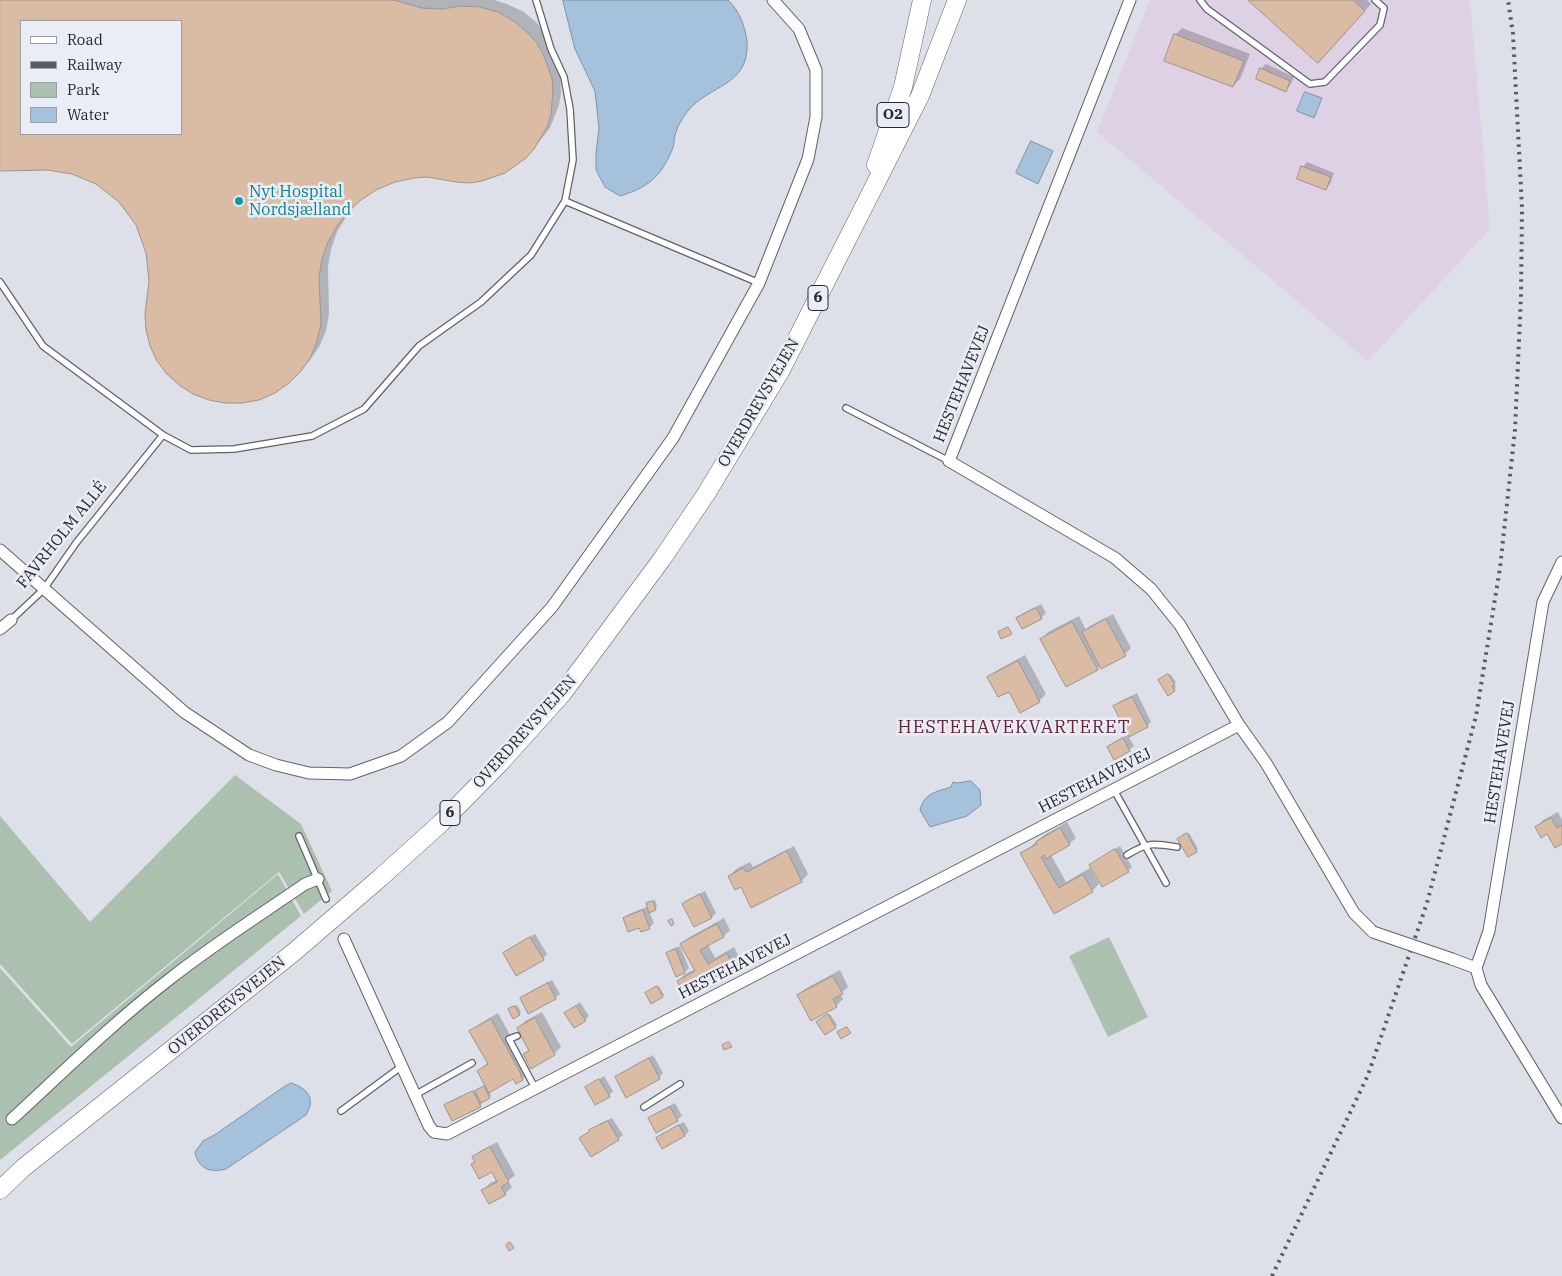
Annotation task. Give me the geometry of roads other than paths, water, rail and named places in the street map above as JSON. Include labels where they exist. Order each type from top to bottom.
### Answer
[{"type":"main road","name":"OVERDREVSVEJEN","points":[[853,226],[903,87],[922,0]]},
{"type":"main road","points":[[951,0],[951,20]]},
{"type":"main road","name":"OVERDREVSVEJEN","points":[[0,1190],[23,1168],[294,952],[380,878],[441,822],[500,763],[562,694],[656,567],[706,494],[781,370],[853,226],[895,149],[920,96],[951,20],[957,0]]},
{"type":"main road","name":"OVERDREVSVEJEN","points":[[0,1183],[23,1168]]},
{"type":"street","points":[[0,550],[184,712],[249,755],[309,774],[350,774],[401,756],[448,722],[552,607],[672,438],[759,283],[808,159],[816,117],[816,70],[799,29],[773,0]]},
{"type":"street","name":"HESTEHAVEVEJ","points":[[1130,0],[949,462],[1115,558],[1151,589],[1180,625],[1239,725],[1266,763],[1354,913],[1373,932],[1452,958],[1476,968],[1489,931],[1543,602],[1562,562]]},
{"type":"street","name":"FAVRHOLM ALLÉ","points":[[0,629],[11,620]]},
{"type":"street","name":"HESTEHAVEVEJ","points":[[344,939],[429,1126],[434,1132],[447,1134],[1239,725]]},
{"type":"street","points":[[12,1119],[169,979],[304,884],[318,878]]},
{"type":"street","points":[[1476,968],[1481,985],[1562,1118]]},
{"type":"lane","points":[[0,282],[43,346],[163,435],[191,450],[234,449],[312,436],[364,409],[418,346],[481,302],[531,254],[565,201],[573,160],[570,109],[564,77],[551,49],[536,0]]},
{"type":"lane","points":[[1200,0],[1207,9],[1310,84],[1325,82],[1380,25],[1384,8],[1375,0]]},
{"type":"lane","points":[[565,201],[759,283]]},
{"type":"lane","points":[[846,408],[949,462]]},
{"type":"lane","name":"FAVRHOLM ALLÉ","points":[[11,620],[44,589],[76,543],[163,435]]},
{"type":"lane","points":[[1114,790],[1166,883]]},
{"type":"lane","points":[[299,836],[326,899]]},
{"type":"lane","points":[[1127,855],[1144,845],[1158,844],[1176,847]]},
{"type":"lane","points":[[517,1036],[509,1039],[535,1088]]},
{"type":"lane","points":[[415,1095],[472,1063]]},
{"type":"lane","points":[[341,1111],[402,1066]]},
{"type":"lane","points":[[644,1107],[680,1084]]},
{"type":"water","points":[[563,0],[728,0],[738,13],[745,30],[747,41],[746,56],[742,68],[735,76],[696,103],[687,112],[677,129],[673,148],[663,167],[652,180],[630,193],[620,196],[605,187],[596,170],[599,128],[595,91],[575,49]]},
{"type":"water","points":[[1305,92],[1322,98],[1314,118],[1297,111]]},
{"type":"water","points":[[1031,141],[1053,151],[1038,184],[1016,173]]},
{"type":"water","points":[[971,781],[980,790],[981,805],[967,816],[930,827],[920,810],[924,800],[931,794],[951,787],[953,782]]},
{"type":"water","points":[[291,1083],[302,1088],[309,1095],[310,1104],[306,1115],[226,1169],[210,1170],[202,1166],[195,1152],[203,1141]]},
{"type":"railway","points":[[1272,1276],[1368,1075],[1427,903],[1476,716],[1500,568],[1515,430],[1521,296],[1522,208],[1513,34],[1508,0]]},
{"type":"place","name":"Nyt Hospital Nordsjælland","points":[[239,201]]},
{"type":"district","name":"HESTEHAVEKVARTERET","points":[[1014,728]]}]
